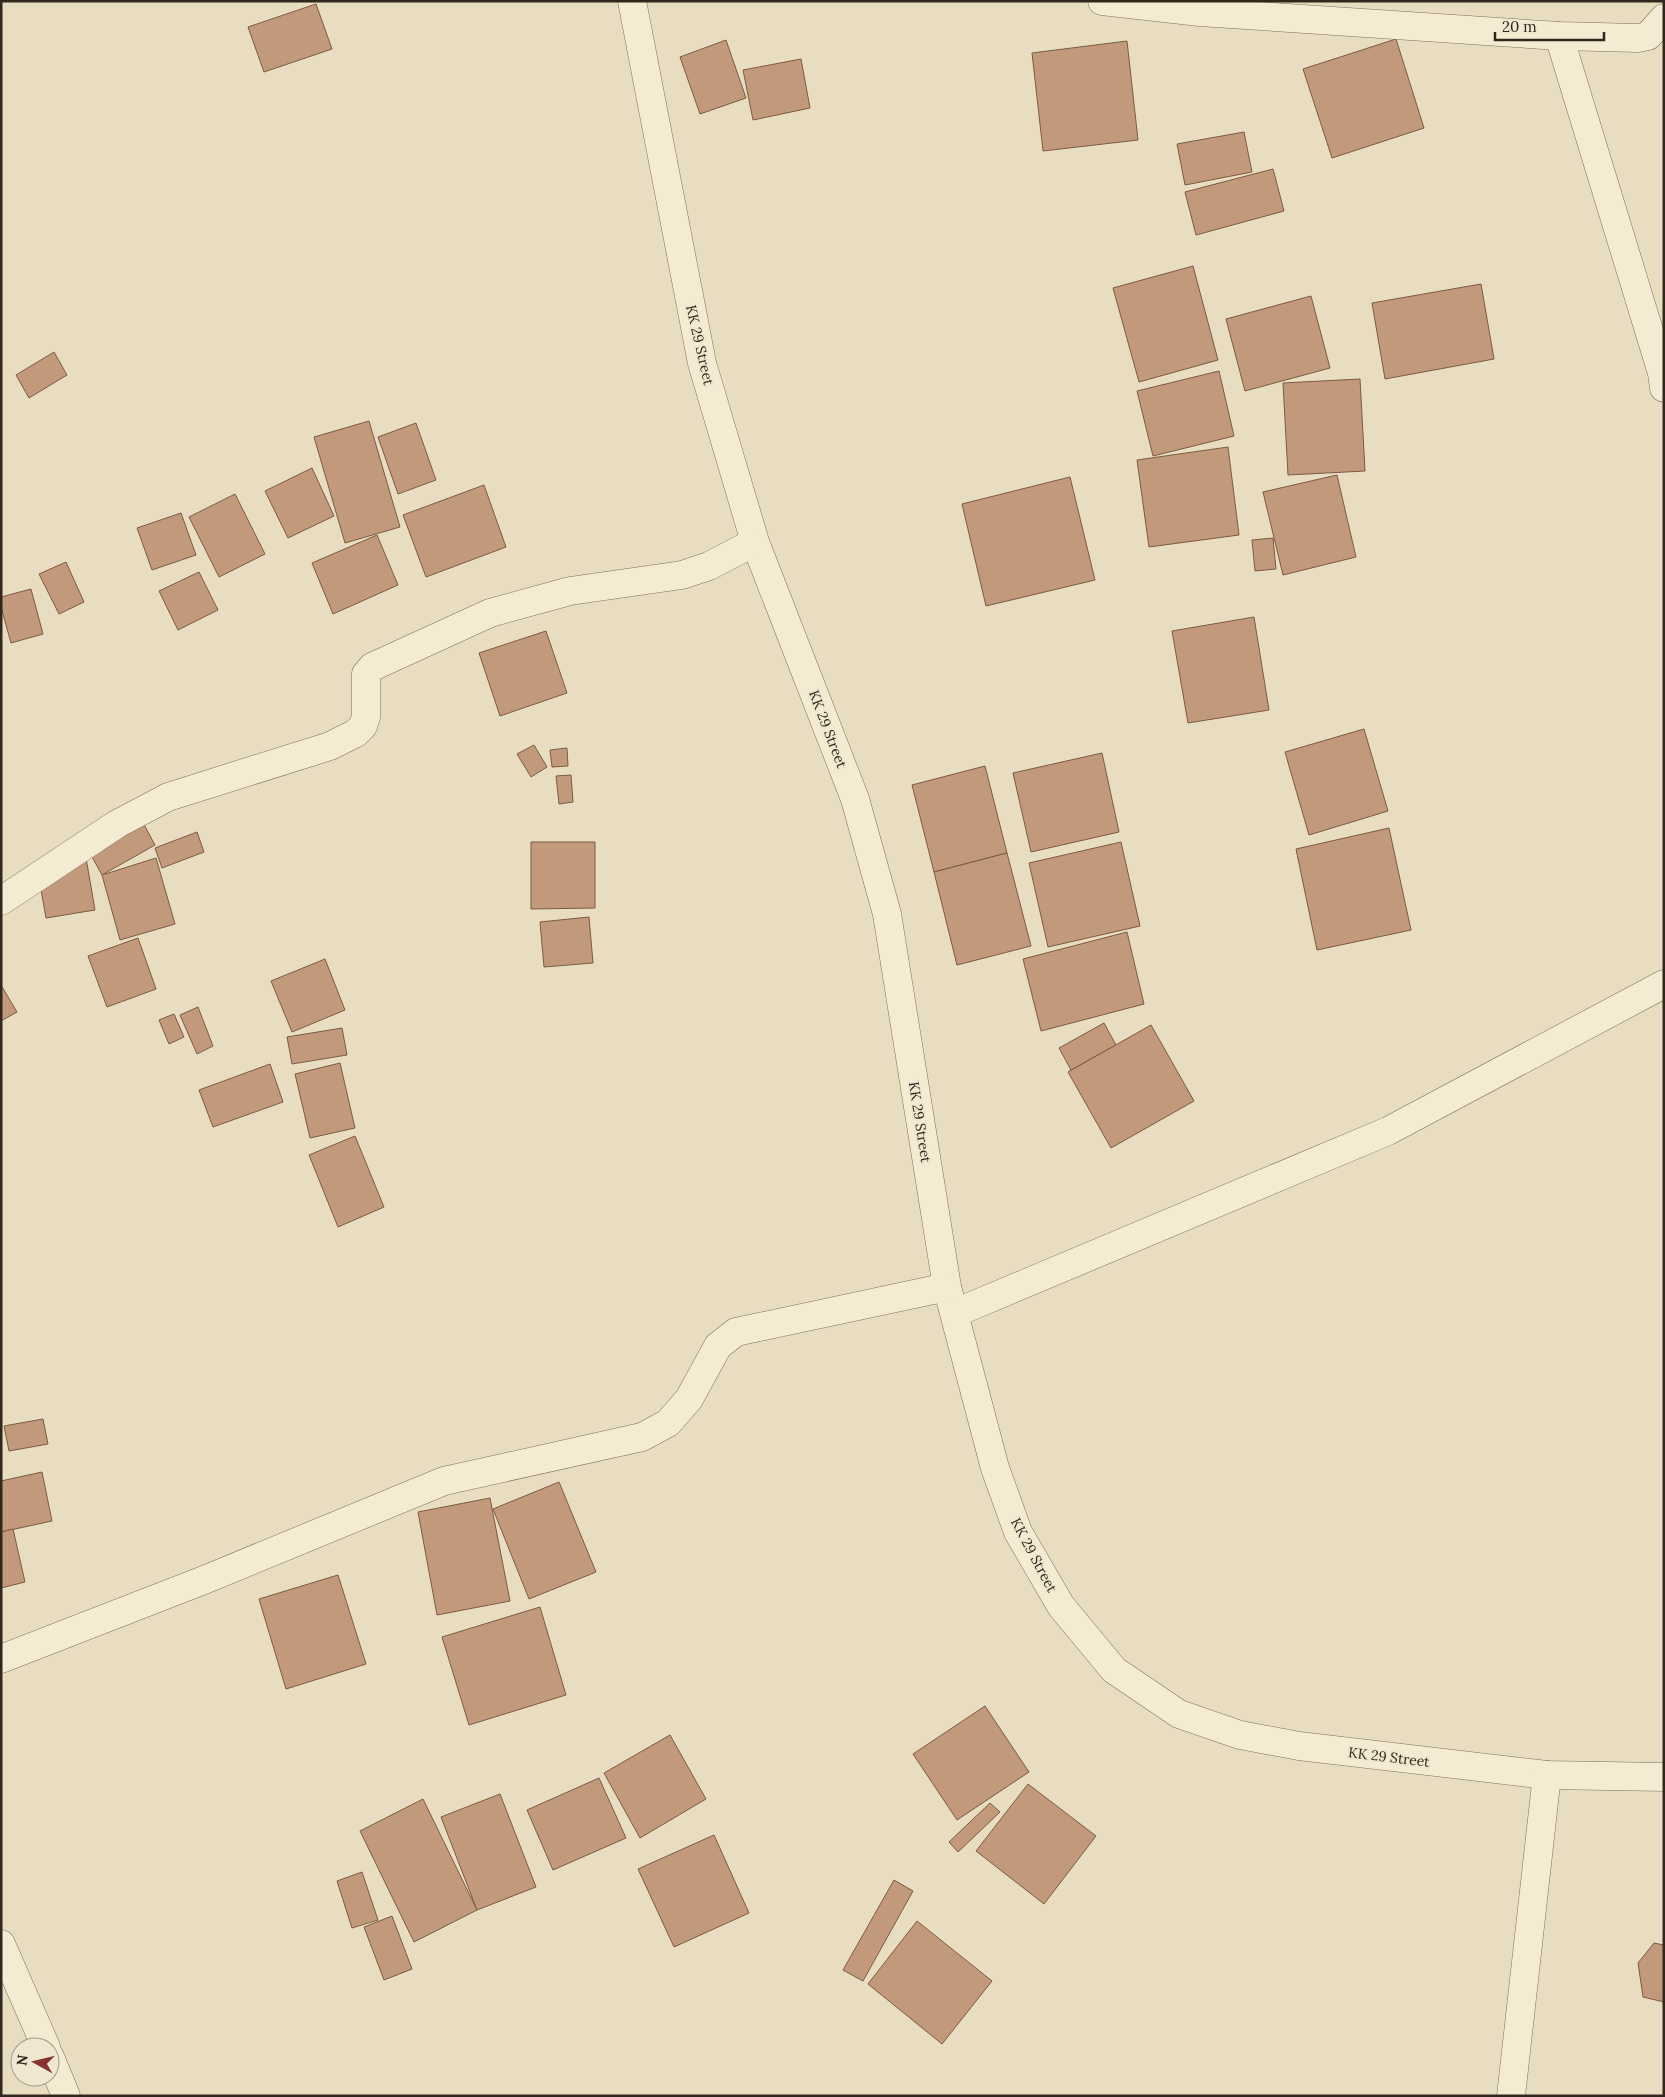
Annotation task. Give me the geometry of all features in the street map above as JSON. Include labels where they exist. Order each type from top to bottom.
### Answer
[{"type":"street","name":"KK 29 Street","points":[[632,1],[702,363],[755,542],[855,799],[887,914],[946,1288],[995,1468],[1018,1532],[1061,1606],[1114,1670],[1179,1714],[1240,1735],[1299,1746],[1547,1775],[1664,1777]]},
{"type":"street","points":[[1102,1],[1200,12],[1559,36],[1638,38],[1648,36],[1664,18]]},
{"type":"street","points":[[1559,36],[1635,280],[1662,373],[1664,388]]},
{"type":"street","points":[[1,901],[117,824],[168,797],[330,746],[356,733],[363,726],[366,717],[366,674],[372,667],[490,613],[570,591],[682,575],[709,566],[755,542]]},
{"type":"street","points":[[954,1313],[1388,1131],[1664,984]]},
{"type":"street","points":[[1,1659],[204,1580],[444,1481],[642,1437],[668,1423],[689,1399],[718,1346],[736,1332],[946,1288]]},
{"type":"street","points":[[1511,2096],[1547,1775]]},
{"type":"street","points":[[1,1944],[12,1996],[39,2037]]},
{"type":"street","points":[[60,2081],[66,2096]]},
{"type":"building","points":[[316,4],[332,49],[264,72],[248,27]]},
{"type":"building","points":[[1396,39],[1424,128],[1332,158],[1303,69]]},
{"type":"building","points":[[726,40],[746,98],[700,114],[680,57]]},
{"type":"building","points":[[1127,41],[1138,140],[1043,151],[1032,53]]},
{"type":"building","points":[[801,59],[810,108],[753,120],[743,70]]},
{"type":"building","points":[[1244,132],[1252,172],[1185,185],[1177,144]]},
{"type":"building","points":[[1273,169],[1284,211],[1196,235],[1185,192]]},
{"type":"building","points":[[1193,266],[1218,360],[1139,382],[1113,288]]},
{"type":"building","points":[[1481,284],[1494,359],[1385,379],[1372,303]]},
{"type":"building","points":[[1311,296],[1330,368],[1245,391],[1226,319]]},
{"type":"building","points":[[54,352],[67,375],[29,398],[16,375]]},
{"type":"building","points":[[1219,371],[1234,436],[1153,456],[1137,391]]},
{"type":"building","points":[[1360,379],[1365,471],[1288,475],[1283,383]]},
{"type":"building","points":[[369,421],[400,527],[345,543],[314,437]]},
{"type":"building","points":[[416,423],[436,480],[398,494],[378,437]]},
{"type":"building","points":[[1228,447],[1239,535],[1149,547],[1137,460]]},
{"type":"building","points":[[312,468],[334,516],[288,538],[265,491]]},
{"type":"building","points":[[1337,475],[1356,557],[1283,575],[1263,492]]},
{"type":"building","points":[[1070,477],[1095,580],[986,606],[962,504]]},
{"type":"building","points":[[484,485],[506,547],[426,577],[403,515]]},
{"type":"building","points":[[235,494],[265,554],[219,577],[189,517]]},
{"type":"building","points":[[181,513],[196,555],[152,570],[137,528]]},
{"type":"building","points":[[377,535],[398,585],[333,614],[312,563]]},
{"type":"building","points":[[1273,538],[1276,569],[1255,571],[1252,540]]},
{"type":"building","points":[[66,562],[84,602],[59,614],[39,574]]},
{"type":"building","points":[[199,572],[218,610],[178,630],[159,591]]},
{"type":"building","points":[[31,589],[43,634],[11,643],[1,607],[1,597]]},
{"type":"building","points":[[1254,617],[1269,710],[1188,723],[1172,631]]},
{"type":"building","points":[[546,631],[567,693],[500,716],[479,653]]},
{"type":"building","points":[[1364,729],[1388,811],[1309,835],[1285,752]]},
{"type":"building","points":[[534,745],[547,767],[531,777],[517,754]]},
{"type":"building","points":[[567,748],[568,766],[552,767],[550,750]]},
{"type":"building","points":[[1102,753],[1119,832],[1031,852],[1013,773]]},
{"type":"building","points":[[985,766],[1007,853],[934,872],[912,785]]},
{"type":"building","points":[[571,775],[573,802],[559,804],[556,776]]},
{"type":"building","points":[[133,804],[155,845],[102,875],[79,833]]},
{"type":"building","points":[[1389,828],[1411,930],[1317,950],[1296,849]]},
{"type":"building","points":[[197,832],[204,852],[162,868],[155,848]]},
{"type":"building","points":[[531,842],[595,842],[595,908],[531,909]]},
{"type":"building","points":[[1121,842],[1140,926],[1048,947],[1029,863]]},
{"type":"building","points":[[85,852],[95,910],[46,918],[36,861]]},
{"type":"building","points":[[1007,853],[1031,946],[957,965],[934,872]]},
{"type":"building","points":[[156,858],[175,924],[120,940],[102,875]]},
{"type":"building","points":[[589,917],[593,963],[544,967],[540,922]]},
{"type":"building","points":[[1127,932],[1144,1004],[1041,1031],[1023,959]]},
{"type":"building","points":[[138,938],[156,989],[107,1007],[88,956]]},
{"type":"building","points":[[325,959],[345,1010],[292,1032],[271,981]]},
{"type":"building","points":[[1,985],[17,1012],[1,1021]]},
{"type":"building","points":[[198,1007],[213,1046],[197,1054],[180,1015]]},
{"type":"building","points":[[174,1014],[184,1037],[169,1044],[159,1020]]},
{"type":"building","points":[[1104,1023],[1116,1045],[1071,1070],[1059,1048]]},
{"type":"building","points":[[1151,1025],[1194,1101],[1111,1148],[1068,1072]]},
{"type":"building","points":[[342,1028],[347,1055],[292,1064],[287,1037]]},
{"type":"building","points":[[340,1063],[355,1128],[310,1138],[295,1074]]},
{"type":"building","points":[[270,1064],[283,1102],[213,1127],[199,1090]]},
{"type":"building","points":[[355,1136],[384,1207],[338,1227],[309,1155]]},
{"type":"building","points":[[43,1419],[48,1444],[9,1451],[4,1426]]},
{"type":"building","points":[[42,1472],[52,1521],[1,1532],[1,1481]]},
{"type":"building","points":[[559,1482],[596,1572],[529,1599],[493,1509]]},
{"type":"building","points":[[490,1498],[510,1601],[437,1615],[418,1512]]},
{"type":"building","points":[[13,1529],[25,1582],[1,1588],[1,1532]]},
{"type":"building","points":[[338,1575],[366,1664],[286,1689],[259,1599]]},
{"type":"building","points":[[540,1607],[566,1695],[469,1725],[442,1637]]},
{"type":"building","points":[[985,1706],[1029,1772],[957,1820],[913,1754]]},
{"type":"building","points":[[670,1735],[706,1799],[640,1838],[604,1773]]},
{"type":"building","points":[[599,1778],[626,1838],[553,1870],[527,1810]]},
{"type":"building","points":[[1028,1784],[1096,1836],[1044,1904],[976,1851]]},
{"type":"building","points":[[500,1794],[536,1887],[477,1910],[441,1817]]},
{"type":"building","points":[[423,1799],[477,1910],[414,1942],[360,1831]]},
{"type":"building","points":[[990,1803],[1000,1812],[958,1852],[949,1842]]},
{"type":"building","points":[[714,1835],[749,1913],[674,1947],[638,1869]]},
{"type":"building","points":[[362,1872],[378,1920],[352,1928],[337,1881]]},
{"type":"building","points":[[894,1880],[913,1891],[863,1981],[843,1970]]},
{"type":"building","points":[[392,1916],[412,1969],[384,1980],[364,1927]]},
{"type":"building","points":[[917,1921],[992,1981],[942,2044],[868,1984]]},
{"type":"building","points":[[1654,1943],[1664,1945],[1664,2002],[1643,1997],[1638,1963]]}]
